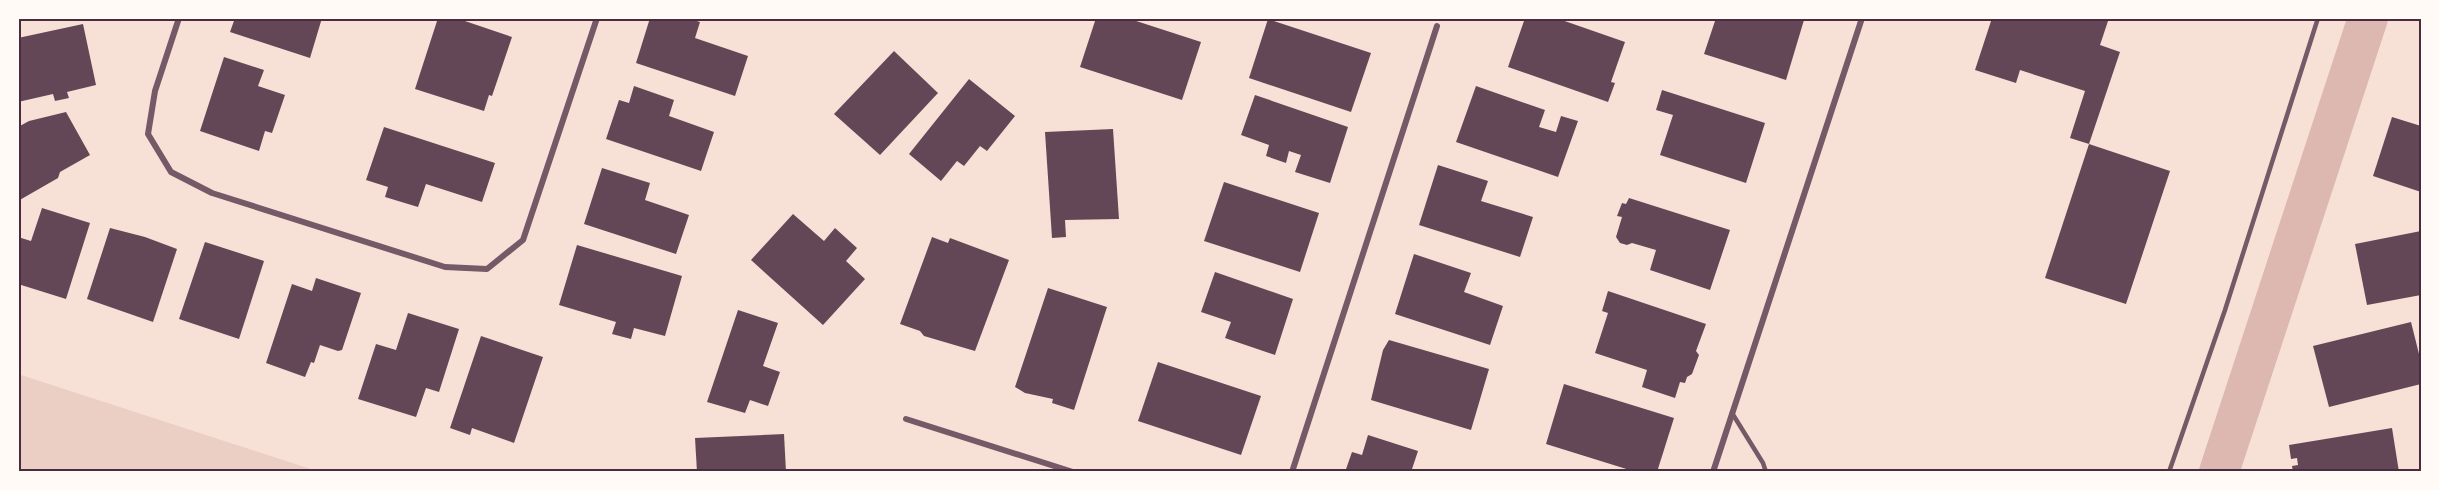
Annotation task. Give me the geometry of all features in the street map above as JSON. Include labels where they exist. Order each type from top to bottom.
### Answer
[{"type":"street","points":[[179,18],[155,91],[148,134],[171,172],[212,193],[445,267],[487,269],[523,240],[597,18]]},
{"type":"street","points":[[1713,472],[1862,18]]},
{"type":"street","points":[[1292,472],[1437,27]]},
{"type":"street","points":[[906,419],[1073,472]]},
{"type":"lane","points":[[2169,472],[2225,310],[2318,18]]},
{"type":"lane","points":[[1732,413],[1766,472]]},
{"type":"shaded area","points":[[18,374],[320,472],[18,472]]},
{"type":"building","points":[[235,18],[322,18],[310,58],[230,32]]},
{"type":"building","points":[[438,18],[456,18],[512,37],[492,96],[489,95],[484,111],[415,89]]},
{"type":"building","points":[[650,18],[687,18],[700,22],[695,38],[748,56],[735,96],[636,63]]},
{"type":"building","points":[[1096,18],[1127,18],[1201,42],[1182,100],[1080,67]]},
{"type":"building","points":[[1525,18],[1556,18],[1625,42],[1611,82],[1615,83],[1608,102],[1508,67]]},
{"type":"building","points":[[1716,18],[1797,18],[1804,20],[1786,80],[1704,54]]},
{"type":"building","points":[[1992,18],[2109,18],[2100,45],[2120,52],[2089,144],[2070,138],[2085,91],[2020,70],[2016,83],[1975,70]]},
{"type":"building","points":[[1268,19],[1371,53],[1351,112],[1249,78]]},
{"type":"building","points":[[83,24],[96,85],[67,92],[69,98],[55,101],[53,94],[18,102],[18,38]]},
{"type":"building","points":[[894,51],[938,93],[880,155],[834,114]]},
{"type":"building","points":[[224,57],[264,70],[258,86],[285,95],[272,133],[265,131],[259,151],[200,131]]},
{"type":"building","points":[[969,79],[1015,116],[987,151],[980,146],[964,166],[957,161],[941,181],[909,154]]},
{"type":"building","points":[[634,86],[674,100],[669,116],[714,132],[701,171],[606,139],[619,100],[629,103]]},
{"type":"building","points":[[1476,86],[1545,110],[1539,127],[1556,132],[1561,116],[1578,121],[1558,177],[1456,142]]},
{"type":"building","points":[[1662,90],[1765,123],[1746,183],[1660,155],[1673,115],[1656,110]]},
{"type":"building","points":[[1255,95],[1348,127],[1330,183],[1295,172],[1301,155],[1289,151],[1286,163],[1266,156],[1269,145],[1241,135]]},
{"type":"building","points":[[66,112],[90,155],[60,172],[58,178],[18,201],[18,127],[29,121]]},
{"type":"building","points":[[2392,117],[2421,126],[2421,192],[2373,176]]},
{"type":"building","points":[[384,127],[495,163],[482,202],[426,184],[418,207],[385,197],[388,187],[366,180]]},
{"type":"building","points":[[1113,129],[1119,219],[1065,220],[1066,237],[1052,238],[1045,132]]},
{"type":"building","points":[[2089,144],[2170,171],[2126,304],[2045,278]]},
{"type":"building","points":[[1438,165],[1488,181],[1481,201],[1533,217],[1520,257],[1419,225]]},
{"type":"building","points":[[602,168],[650,183],[645,200],[689,215],[676,254],[584,224]]},
{"type":"building","points":[[1224,182],[1319,213],[1300,272],[1204,241]]},
{"type":"building","points":[[1629,198],[1730,230],[1710,290],[1650,270],[1656,250],[1632,243],[1627,245],[1620,243],[1616,237],[1622,217],[1617,216],[1622,203],[1626,204]]},
{"type":"building","points":[[42,208],[90,223],[66,299],[18,284],[18,237],[31,241]]},
{"type":"building","points":[[793,214],[824,241],[835,228],[857,248],[846,261],[865,279],[823,325],[751,260]]},
{"type":"building","points":[[110,228],[145,237],[177,249],[153,322],[87,299]]},
{"type":"building","points":[[2421,231],[2421,295],[2367,305],[2355,244]]},
{"type":"building","points":[[932,237],[948,243],[950,238],[1009,260],[975,351],[924,336],[920,331],[900,324]]},
{"type":"building","points":[[205,242],[264,261],[239,339],[179,319]]},
{"type":"building","points":[[577,245],[682,276],[665,336],[634,328],[631,339],[612,334],[616,322],[559,305]]},
{"type":"building","points":[[1414,254],[1471,273],[1464,292],[1503,306],[1490,345],[1395,314]]},
{"type":"building","points":[[1215,272],[1293,299],[1275,355],[1225,338],[1231,322],[1201,312]]},
{"type":"building","points":[[316,278],[361,293],[342,350],[338,351],[320,345],[314,363],[311,362],[305,377],[266,363],[292,284],[312,291]]},
{"type":"building","points":[[1048,288],[1107,307],[1074,410],[1052,403],[1053,399],[1025,393],[1015,387]]},
{"type":"building","points":[[1608,291],[1706,324],[1696,351],[1699,355],[1692,374],[1687,377],[1685,383],[1680,382],[1675,398],[1642,387],[1647,370],[1595,353],[1608,313],[1602,311]]},
{"type":"building","points":[[738,310],[778,323],[763,366],[780,372],[768,406],[750,400],[745,413],[707,402]]},
{"type":"building","points":[[408,313],[459,329],[439,392],[426,388],[416,417],[358,399],[376,344],[396,350]]},
{"type":"building","points":[[2411,322],[2421,362],[2421,384],[2329,407],[2313,346]]},
{"type":"building","points":[[481,336],[543,357],[514,443],[472,428],[470,435],[450,428]]},
{"type":"building","points":[[1389,340],[1489,369],[1471,430],[1371,400],[1383,350]]},
{"type":"building","points":[[1158,362],[1261,396],[1241,455],[1138,421]]},
{"type":"building","points":[[1564,384],[1674,418],[1657,472],[1636,472],[1546,444]]},
{"type":"building","points":[[2392,428],[2399,472],[2293,472],[2292,466],[2298,465],[2297,458],[2291,459],[2289,445]]},
{"type":"building","points":[[784,434],[786,472],[697,472],[695,438]]},
{"type":"building","points":[[1368,435],[1418,451],[1411,472],[1345,472],[1352,452],[1362,455]]},
{"type":"waterway","points":[[2219,472],[2368,18]]}]
